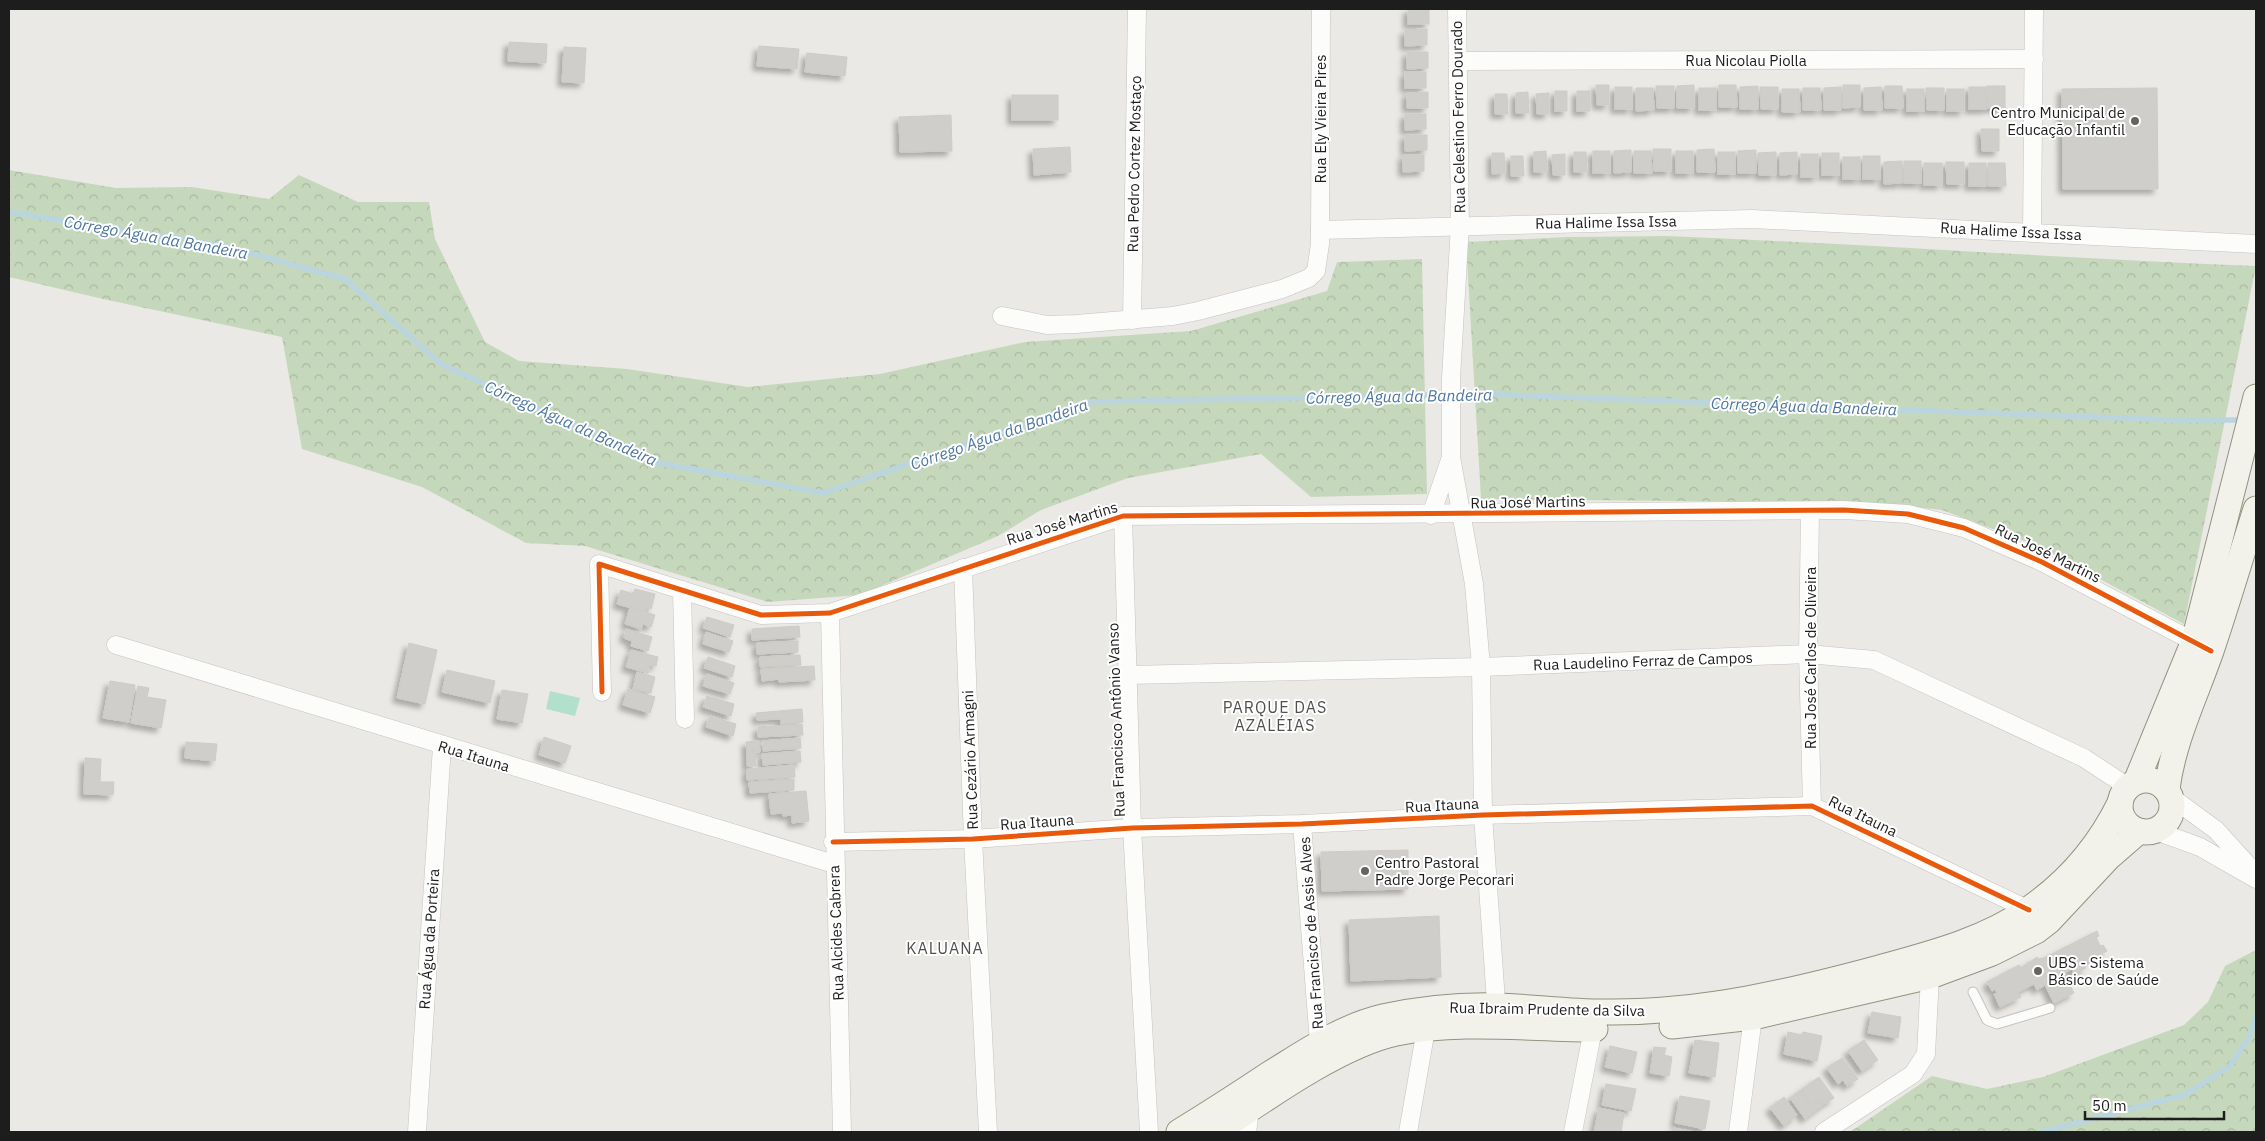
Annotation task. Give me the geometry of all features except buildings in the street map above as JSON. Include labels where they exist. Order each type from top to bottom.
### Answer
[{"type":"street","name":"Rua Pedro Cortez Mostaço","points":[[1132,320],[1137,9]]},
{"type":"street","name":"Rua Ely Vieira Pires","points":[[1320,230],[1321,9]]},
{"type":"street","name":"Rua Celestino Ferro Dourado","points":[[1450,457],[1451,378],[1460,225],[1457,9]]},
{"type":"street","points":[[2032,232],[2034,9]]},
{"type":"street","name":"Rua Nicolau Piolla","points":[[1459,61],[2034,59]]},
{"type":"street","name":"Rua Halime Issa Issa","points":[[1320,230],[1752,219],[2256,244]]},
{"type":"street","points":[[1002,316],[1047,325],[1132,320],[1173,316],[1198,311],[1296,284],[1316,271],[1319,258],[1320,230]]},
{"type":"street","name":"Rua Ibraim Prudente da Silva","points":[[2169,793],[2170,769],[2203,646],[2256,397]]},
{"type":"street","points":[[1450,457],[1474,584],[1481,668],[1483,815],[1497,1016]]},
{"type":"street","points":[[1431,515],[1450,457]]},
{"type":"street","name":"Rua Ibraim Prudente da Silva","points":[[1216,1132],[1250,1109],[1357,1047],[1396,1033],[1497,1016],[1681,1009],[1746,1001],[1808,988],[1928,955],[1986,932],[2029,910],[2071,873],[2086,857],[2100,840],[2128,791],[2203,646],[2256,509]]},
{"type":"street","name":"Rua José Martins","points":[[602,692],[599,564],[761,615],[830,613],[1123,516],[1810,511],[1908,514],[1964,528],[2042,562],[2203,646]]},
{"type":"street","name":"Rua José Carlos de Oliveira","points":[[1810,511],[1808,654],[1812,806]]},
{"type":"street","name":"Rua Francisco Antônio Vanso","points":[[1123,516],[1132,828],[1149,1132]]},
{"type":"street","name":"Rua Cezário Armagni","points":[[963,568],[973,839],[988,1132]]},
{"type":"street","points":[[682,590],[685,719]]},
{"type":"street","name":"Rua Alcides Cabrera","points":[[830,613],[834,864],[842,1132]]},
{"type":"street","name":"Rua Itauna","points":[[116,645],[834,864]]},
{"type":"street","name":"Rua Laudelino Ferraz de Campos","points":[[1128,675],[1481,668],[1808,654],[1874,660],[2084,758],[2128,791]]},
{"type":"street","name":"Rua Água da Porteira","points":[[416,1132],[442,746]]},
{"type":"street","points":[[2256,874],[2216,830],[2153,780],[2128,791],[2124,820],[2131,827],[2200,847],[2256,880]]},
{"type":"street","points":[[2147,831],[2168,820],[2171,813],[2169,793]]},
{"type":"street","name":"Rua Itauna","points":[[834,842],[973,839],[1132,828],[1302,824],[1483,815],[1812,806],[2029,910]]},
{"type":"street","name":"Rua Francisco de Assis Alves","points":[[1302,824],[1319,1043]]},
{"type":"street","name":"Rua Ibraim Prudente da Silva","points":[[1179,1132],[1250,1109],[1319,1043],[1365,1022],[1396,1015],[1452,1007],[1497,1016],[1593,1029],[1676,1026],[1753,1017],[1930,976],[1992,953],[2036,931],[2061,909],[2109,857],[2147,831]]},
{"type":"street","points":[[1824,1132],[1913,1074],[1920,1064],[1926,1054],[1930,976]]},
{"type":"street","points":[[1738,1132],[1753,1017]]},
{"type":"street","points":[[1408,1132],[1426,1029]]},
{"type":"street","points":[[1573,1132],[1593,1029]]},
{"type":"lane","points":[[1973,992],[1987,1020],[1998,1024],[2050,1008]]},
{"type":"green space","points":[[9,170],[116,188],[192,187],[269,199],[299,175],[358,202],[429,202],[435,239],[485,342],[519,361],[627,369],[748,387],[880,374],[1025,342],[1191,331],[1327,291],[1337,262],[1422,259],[1427,494],[1311,497],[1261,454],[1128,478],[1041,510],[998,536],[860,595],[768,602],[585,546],[526,543],[422,487],[302,449],[282,337],[9,277]]},
{"type":"green space","points":[[1667,236],[2256,266],[2184,624],[2038,546],[1942,510],[1877,503],[1481,499],[1466,242],[1567,237]]},
{"type":"green space","points":[[550,691],[580,698],[575,716],[546,709]]},
{"type":"green space","points":[[2256,950],[2256,1132],[1850,1132],[1932,1076],[1987,1089],[2043,1077],[2184,1025],[2208,1002],[2225,966]]},
{"type":"waterway","name":"Córrego Água da Bandeira","points":[[9,212],[224,246],[345,279],[441,364],[653,462],[824,493],[1088,402],[1481,394],[2173,420],[2238,420]]},
{"type":"waterway","points":[[2042,1132],[2184,1095],[2229,1067],[2249,1038],[2256,1016]]},
{"type":"cycle path","points":[[602,692],[599,564],[761,615],[830,613],[1123,516],[1844,510],[1908,514],[1964,528],[2042,562],[2211,651]]},
{"type":"cycle path","points":[[833,842],[973,839],[1132,828],[1302,824],[1483,815],[1812,806],[2029,910]]},
{"type":"place","name":"Centro Municipal de Educação Infantil","points":[[2135,121]]},
{"type":"place","name":"Centro Pastoral Padre Jorge Pecorari","points":[[1365,871]]},
{"type":"place","name":"UBS - Sistema Básico de Saúde","points":[[2038,971]]},
{"type":"district","name":"PARQUE DAS AZALÉIAS","points":[[1275,716]]},
{"type":"district","name":"KALUANA","points":[[945,948]]}]
